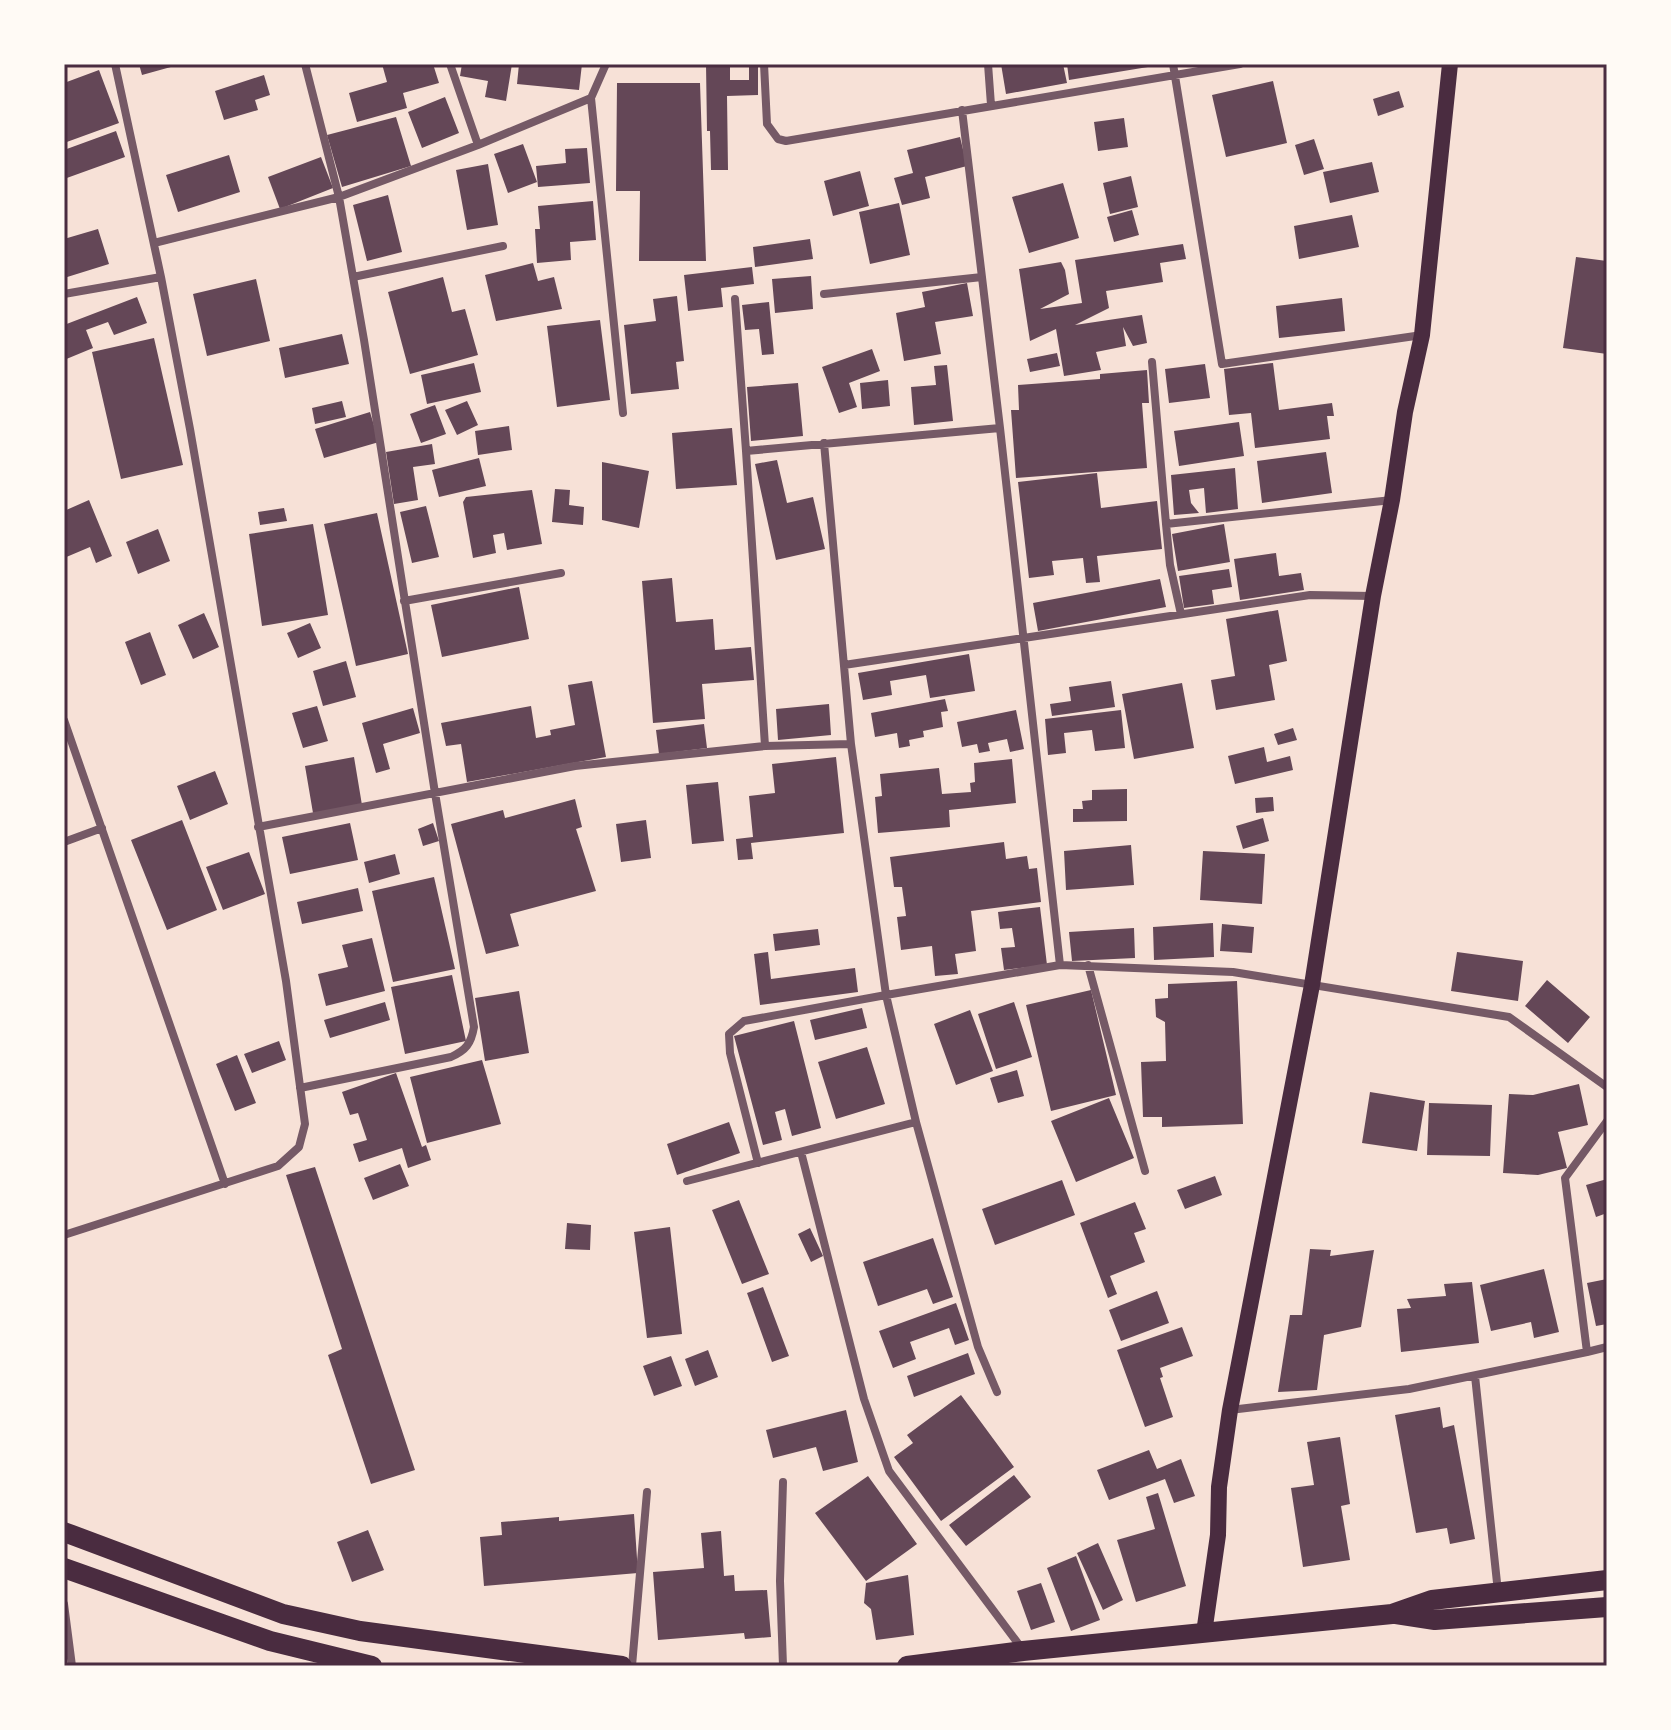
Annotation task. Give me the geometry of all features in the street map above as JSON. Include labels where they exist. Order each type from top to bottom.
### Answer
[{"type":"main road","points":[[1204,1633],[1218,1535],[1219,1487],[1230,1410],[1312,985],[1373,596],[1405,412],[1422,335],[1450,64]]},
{"type":"main road","points":[[64,1532],[283,1614],[404,1638],[622,1666]]},
{"type":"main road","points":[[64,1568],[270,1641],[372,1666]]},
{"type":"main road","points":[[907,1666],[1023,1651],[1392,1614],[1432,1600],[1607,1580]]},
{"type":"main road","points":[[1392,1614],[1435,1620],[1607,1607]]},
{"type":"street","points":[[64,1235],[278,1166],[299,1147],[305,1124],[286,981],[190,429],[115,64]]},
{"type":"street","points":[[300,1088],[451,1057],[465,1050],[472,1040],[474,1027],[339,197],[305,64]]},
{"type":"street","points":[[450,64],[478,145]]},
{"type":"street","points":[[606,64],[591,98],[623,413]]},
{"type":"street","points":[[764,64],[767,124],[778,139],[786,141],[1240,64]]},
{"type":"street","points":[[988,64],[991,105]]},
{"type":"street","points":[[1173,64],[1222,364],[1422,335]]},
{"type":"street","points":[[154,243],[339,197],[478,145],[591,98]]},
{"type":"street","points":[[962,110],[1060,965]]},
{"type":"street","points":[[353,277],[503,246]]},
{"type":"street","points":[[64,294],[161,277]]},
{"type":"street","points":[[824,294],[982,277]]},
{"type":"street","points":[[735,299],[765,746]]},
{"type":"street","points":[[1152,362],[1170,565],[1181,614]]},
{"type":"street","points":[[746,451],[1000,428]]},
{"type":"street","points":[[824,443],[851,744],[886,995],[916,1122],[978,1347],[997,1392]]},
{"type":"street","points":[[1166,524],[1392,500]]},
{"type":"street","points":[[404,601],[561,573]]},
{"type":"street","points":[[844,665],[1310,595],[1373,596]]},
{"type":"street","points":[[64,720],[225,1184]]},
{"type":"street","points":[[258,827],[575,766],[765,746],[851,744]]},
{"type":"street","points":[[64,842],[102,828]]},
{"type":"street","points":[[758,1163],[730,1053],[729,1034],[744,1021],[1060,965],[1233,972],[1509,1017],[1607,1087]]},
{"type":"street","points":[[1088,965],[1145,1171]]},
{"type":"street","points":[[1587,1352],[1565,1178],[1607,1121]]},
{"type":"street","points":[[687,1181],[916,1122]]},
{"type":"street","points":[[801,1152],[864,1399],[889,1471],[1023,1651]]},
{"type":"street","points":[[1230,1410],[1409,1389],[1607,1347]]},
{"type":"street","points":[[1475,1376],[1498,1592]]},
{"type":"street","points":[[783,1482],[780,1595],[783,1666]]},
{"type":"street","points":[[632,1666],[647,1492]]},
{"type":"street","points":[[64,1604],[72,1666]]},
{"type":"building","points":[[139,64],[178,64],[178,65],[142,75]]},
{"type":"building","points":[[382,64],[433,64],[439,83],[403,93],[407,108],[357,122],[349,93],[387,82]]},
{"type":"building","points":[[462,64],[512,64],[506,101],[485,97],[488,81],[460,76]]},
{"type":"building","points":[[519,64],[582,64],[579,90],[517,84]]},
{"type":"building","points":[[706,64],[730,64],[730,80],[749,80],[749,67],[758,67],[758,95],[727,96],[728,170],[711,170]]},
{"type":"building","points":[[1001,64],[1063,64],[1067,83],[1006,94]]},
{"type":"building","points":[[1067,64],[1153,64],[1154,66],[1069,80]]},
{"type":"building","points":[[99,70],[119,123],[64,143],[64,83]]},
{"type":"building","points":[[264,75],[270,95],[255,100],[258,110],[224,120],[215,91]]},
{"type":"building","points":[[1273,81],[1287,143],[1226,157],[1212,95]]},
{"type":"building","points":[[617,83],[700,83],[706,261],[639,261],[640,191],[616,191]]},
{"type":"building","points":[[1399,91],[1404,107],[1378,116],[1373,99]]},
{"type":"building","points":[[445,97],[459,133],[422,148],[408,112]]},
{"type":"building","points":[[396,117],[411,166],[342,187],[327,135]]},
{"type":"building","points":[[1124,118],[1128,147],[1098,151],[1094,122]]},
{"type":"building","points":[[116,131],[125,157],[64,179],[64,150]]},
{"type":"building","points":[[960,137],[967,166],[925,177],[930,198],[902,205],[894,178],[913,173],[907,150]]},
{"type":"building","points":[[1314,139],[1324,169],[1304,175],[1295,145]]},
{"type":"building","points":[[523,144],[537,182],[508,193],[494,154]]},
{"type":"building","points":[[587,148],[590,183],[538,187],[536,166],[566,163],[565,149]]},
{"type":"building","points":[[229,155],[240,192],[178,212],[166,175]]},
{"type":"building","points":[[321,157],[333,188],[280,209],[268,177]]},
{"type":"building","points":[[1372,162],[1379,192],[1330,203],[1323,172]]},
{"type":"building","points":[[488,164],[498,225],[467,230],[456,170]]},
{"type":"building","points":[[860,171],[869,206],[833,216],[824,181]]},
{"type":"building","points":[[1131,176],[1138,207],[1110,214],[1103,183]]},
{"type":"building","points":[[1063,183],[1079,238],[1029,253],[1012,197]]},
{"type":"building","points":[[388,195],[402,252],[367,261],[353,205]]},
{"type":"building","points":[[593,201],[596,240],[570,242],[571,260],[537,263],[535,229],[540,229],[538,206]]},
{"type":"building","points":[[899,203],[910,255],[870,264],[859,212]]},
{"type":"building","points":[[1132,210],[1139,235],[1114,242],[1107,217]]},
{"type":"building","points":[[1352,215],[1359,247],[1299,259],[1294,226]]},
{"type":"building","points":[[98,229],[109,264],[64,278],[64,239]]},
{"type":"building","points":[[810,239],[813,259],[755,267],[753,247]]},
{"type":"building","points":[[1183,244],[1186,259],[1160,263],[1163,282],[1106,291],[1109,308],[1075,325],[1142,315],[1147,343],[1133,346],[1123,327],[1126,346],[1096,352],[1101,370],[1064,376],[1056,329],[1030,341],[1019,269],[1061,262],[1069,294],[1040,309],[1082,303],[1075,260]]},
{"type":"building","points":[[1576,257],[1607,261],[1607,354],[1563,348]]},
{"type":"building","points":[[533,263],[538,281],[554,277],[562,309],[496,321],[485,275]]},
{"type":"building","points":[[752,267],[754,284],[721,288],[723,307],[688,311],[684,275]]},
{"type":"building","points":[[811,276],[813,309],[775,313],[772,279]]},
{"type":"building","points":[[443,277],[452,312],[465,309],[478,355],[410,374],[388,292]]},
{"type":"building","points":[[256,279],[270,341],[207,356],[193,294]]},
{"type":"building","points":[[967,283],[973,316],[935,322],[941,354],[904,361],[896,313],[925,307],[922,292]]},
{"type":"building","points":[[677,296],[684,361],[676,362],[679,389],[631,394],[624,325],[656,321],[653,299]]},
{"type":"building","points":[[137,297],[147,323],[114,335],[108,322],[86,330],[93,348],[64,360],[64,325]]},
{"type":"building","points":[[1342,298],[1345,331],[1279,338],[1276,306]]},
{"type":"building","points":[[769,302],[774,354],[762,355],[759,329],[745,330],[742,305]]},
{"type":"building","points":[[600,320],[610,400],[557,407],[547,326]]},
{"type":"building","points":[[342,334],[349,364],[285,378],[279,348]]},
{"type":"building","points":[[154,338],[183,465],[121,479],[92,352]]},
{"type":"building","points":[[872,349],[880,371],[849,383],[857,407],[839,413],[822,367]]},
{"type":"building","points":[[1057,353],[1060,366],[1030,372],[1027,359]]},
{"type":"building","points":[[474,363],[481,392],[427,404],[421,375]]},
{"type":"building","points":[[1273,363],[1279,410],[1332,403],[1334,416],[1327,416],[1330,439],[1255,448],[1251,413],[1229,415],[1224,369]]},
{"type":"building","points":[[1205,364],[1210,398],[1169,403],[1165,369]]},
{"type":"building","points":[[947,365],[953,421],[914,425],[911,387],[936,385],[934,366]]},
{"type":"building","points":[[1147,370],[1149,403],[1142,403],[1147,468],[1016,478],[1011,410],[1019,410],[1018,385],[1100,379],[1100,374]]},
{"type":"building","points":[[888,380],[890,406],[862,409],[860,383]]},
{"type":"building","points":[[798,383],[803,436],[751,441],[747,387]]},
{"type":"building","points":[[342,401],[346,417],[315,424],[312,408]]},
{"type":"building","points":[[467,401],[478,425],[457,435],[445,410]]},
{"type":"building","points":[[435,405],[446,434],[421,443],[410,414]]},
{"type":"building","points":[[370,412],[379,442],[324,458],[315,429]]},
{"type":"building","points":[[1239,422],[1244,456],[1179,466],[1174,431]]},
{"type":"building","points":[[509,426],[512,450],[478,455],[475,431]]},
{"type":"building","points":[[732,428],[737,485],[676,489],[672,433]]},
{"type":"building","points":[[432,444],[435,464],[413,467],[418,500],[394,504],[386,452]]},
{"type":"building","points":[[1326,452],[1332,493],[1262,503],[1257,461]]},
{"type":"building","points":[[479,458],[486,486],[439,497],[432,470]]},
{"type":"building","points":[[777,460],[787,503],[813,497],[825,549],[776,560],[755,464]]},
{"type":"building","points":[[602,462],[649,471],[639,528],[602,520]]},
{"type":"building","points":[[1235,468],[1238,509],[1206,513],[1204,488],[1189,490],[1191,503],[1199,513],[1174,515],[1171,475]]},
{"type":"building","points":[[1097,473],[1101,508],[1157,501],[1162,549],[1097,556],[1100,582],[1086,583],[1083,558],[1052,561],[1054,575],[1029,578],[1018,482]]},
{"type":"building","points":[[555,489],[570,490],[569,505],[584,507],[583,525],[552,522]]},
{"type":"building","points":[[532,490],[542,544],[507,550],[504,533],[493,535],[496,553],[473,558],[463,502],[466,497]]},
{"type":"building","points":[[89,500],[112,556],[96,563],[90,547],[64,558],[64,511]]},
{"type":"building","points":[[426,506],[439,557],[412,563],[400,512]]},
{"type":"building","points":[[284,508],[287,521],[260,525],[258,512]]},
{"type":"building","points":[[377,513],[408,654],[356,666],[324,524]]},
{"type":"building","points":[[313,524],[328,615],[262,626],[249,534]]},
{"type":"building","points":[[1224,524],[1230,562],[1178,571],[1172,534]]},
{"type":"building","points":[[158,529],[170,561],[138,574],[126,542]]},
{"type":"building","points":[[1276,553],[1279,576],[1301,573],[1304,590],[1240,600],[1234,559]]},
{"type":"building","points":[[1229,569],[1232,587],[1212,590],[1214,604],[1184,608],[1179,576]]},
{"type":"building","points":[[672,578],[676,622],[713,619],[715,650],[751,647],[754,680],[702,684],[705,719],[653,723],[642,581]]},
{"type":"building","points":[[1160,579],[1166,607],[1038,631],[1033,603]]},
{"type":"building","points":[[519,587],[529,639],[442,657],[431,605]]},
{"type":"building","points":[[1278,610],[1287,661],[1269,665],[1275,700],[1216,710],[1211,680],[1235,676],[1226,619]]},
{"type":"building","points":[[204,613],[219,647],[193,659],[178,625]]},
{"type":"building","points":[[310,623],[321,648],[298,658],[287,633]]},
{"type":"building","points":[[150,632],[166,675],[141,685],[125,642]]},
{"type":"building","points":[[969,654],[975,691],[930,698],[926,675],[890,681],[892,695],[863,700],[858,673]]},
{"type":"building","points":[[346,661],[356,697],[323,706],[313,671]]},
{"type":"building","points":[[592,681],[606,757],[467,782],[461,744],[446,746],[441,723],[531,706],[536,738],[551,735],[550,730],[575,725],[568,685]]},
{"type":"building","points":[[1111,681],[1115,707],[1052,716],[1050,704],[1071,701],[1069,687]]},
{"type":"building","points":[[1182,683],[1194,748],[1134,759],[1122,694]]},
{"type":"building","points":[[945,699],[948,711],[941,712],[943,727],[923,731],[924,737],[909,740],[910,746],[899,748],[897,733],[875,737],[871,713]]},
{"type":"building","points":[[829,704],[831,735],[778,740],[776,709]]},
{"type":"building","points":[[317,706],[328,741],[303,748],[292,713]]},
{"type":"building","points":[[413,708],[420,733],[383,744],[390,769],[376,773],[362,723]]},
{"type":"building","points":[[1016,710],[1024,749],[1010,752],[1007,739],[988,743],[990,751],[979,753],[977,744],[962,747],[957,722]]},
{"type":"building","points":[[1121,710],[1125,748],[1095,751],[1092,730],[1064,733],[1066,753],[1048,755],[1045,719]]},
{"type":"building","points":[[704,724],[707,748],[659,754],[656,730]]},
{"type":"building","points":[[1293,728],[1297,740],[1278,745],[1274,734]]},
{"type":"building","points":[[1264,747],[1267,762],[1290,756],[1293,770],[1235,784],[1228,756]]},
{"type":"building","points":[[354,757],[362,805],[313,813],[305,766]]},
{"type":"building","points":[[836,757],[844,833],[751,843],[753,859],[738,860],[736,839],[753,837],[749,796],[775,793],[772,764]]},
{"type":"building","points":[[1012,759],[1016,803],[949,810],[950,827],[878,833],[875,797],[882,796],[880,774],[939,768],[942,794],[971,792],[970,783],[975,782],[974,763]]},
{"type":"building","points":[[215,771],[228,804],[190,820],[177,786]]},
{"type":"building","points":[[718,782],[724,841],[692,844],[686,785]]},
{"type":"building","points":[[1127,789],[1127,821],[1073,822],[1073,809],[1083,809],[1082,801],[1092,800],[1092,790]]},
{"type":"building","points":[[1273,797],[1274,811],[1256,813],[1255,798]]},
{"type":"building","points":[[575,799],[582,827],[576,829],[596,891],[510,914],[519,946],[486,954],[451,824],[503,810],[505,818]]},
{"type":"building","points":[[1263,818],[1269,841],[1243,849],[1236,826]]},
{"type":"building","points":[[182,820],[217,910],[167,930],[131,840]]},
{"type":"building","points":[[646,820],[651,858],[621,862],[616,824]]},
{"type":"building","points":[[350,823],[358,860],[290,874],[282,837]]},
{"type":"building","points":[[433,823],[439,841],[423,846],[418,829]]},
{"type":"building","points":[[1004,842],[1006,859],[1027,856],[1029,869],[1037,868],[1041,902],[971,911],[976,951],[955,954],[958,974],[935,976],[932,946],[901,950],[897,917],[906,916],[902,887],[894,887],[890,857]]},
{"type":"building","points":[[1131,845],[1134,885],[1066,890],[1064,851]]},
{"type":"building","points":[[1203,851],[1265,854],[1262,904],[1200,900]]},
{"type":"building","points":[[249,852],[265,894],[223,910],[206,867]]},
{"type":"building","points":[[395,854],[400,874],[369,883],[364,862]]},
{"type":"building","points":[[434,877],[455,969],[393,982],[372,891]]},
{"type":"building","points":[[358,888],[363,911],[302,924],[297,902]]},
{"type":"building","points":[[1040,907],[1047,965],[1004,970],[1001,948],[1015,947],[1012,928],[1000,929],[998,912]]},
{"type":"building","points":[[1213,923],[1214,957],[1154,960],[1153,927]]},
{"type":"building","points":[[1222,924],[1254,927],[1252,953],[1220,951]]},
{"type":"building","points":[[1134,928],[1135,958],[1072,961],[1069,932]]},
{"type":"building","points":[[818,929],[820,945],[775,951],[773,934]]},
{"type":"building","points":[[372,938],[385,991],[326,1006],[318,974],[348,967],[342,945]]},
{"type":"building","points":[[768,952],[771,979],[855,968],[858,992],[760,1005],[754,954]]},
{"type":"building","points":[[1457,952],[1523,961],[1518,1001],[1451,991]]},
{"type":"building","points":[[452,975],[466,1041],[405,1054],[391,987]]},
{"type":"building","points":[[1547,980],[1590,1017],[1568,1043],[1525,1006]]},
{"type":"building","points":[[1237,981],[1243,1124],[1162,1127],[1162,1117],[1143,1117],[1141,1062],[1166,1061],[1165,1022],[1156,1017],[1155,999],[1168,998],[1168,984]]},
{"type":"building","points":[[1091,990],[1116,1095],[1051,1111],[1026,1005]]},
{"type":"building","points":[[519,991],[529,1053],[485,1061],[475,998]]},
{"type":"building","points":[[385,1002],[390,1020],[330,1038],[324,1020]]},
{"type":"building","points":[[1014,1002],[1032,1057],[996,1069],[978,1014]]},
{"type":"building","points":[[862,1008],[867,1028],[815,1040],[810,1020]]},
{"type":"building","points":[[970,1010],[993,1071],[956,1085],[934,1024]]},
{"type":"building","points":[[794,1021],[821,1128],[792,1136],[785,1109],[775,1112],[782,1140],[763,1145],[734,1036]]},
{"type":"building","points":[[279,1041],[286,1060],[252,1073],[244,1054]]},
{"type":"building","points":[[867,1047],[885,1104],[836,1119],[818,1062]]},
{"type":"building","points":[[237,1055],[256,1103],[235,1111],[216,1064]]},
{"type":"building","points":[[482,1060],[501,1124],[427,1143],[410,1077]]},
{"type":"building","points":[[1017,1070],[1024,1096],[998,1103],[990,1078]]},
{"type":"building","points":[[396,1073],[422,1147],[426,1145],[431,1160],[408,1168],[402,1148],[359,1162],[353,1144],[367,1140],[358,1113],[350,1115],[342,1092]]},
{"type":"building","points":[[1579,1084],[1588,1125],[1558,1132],[1567,1168],[1538,1175],[1503,1173],[1509,1094],[1533,1095]]},
{"type":"building","points":[[1370,1092],[1425,1101],[1417,1151],[1362,1143]]},
{"type":"building","points":[[1109,1098],[1134,1158],[1076,1182],[1051,1121]]},
{"type":"building","points":[[1429,1103],[1492,1105],[1490,1156],[1427,1155]]},
{"type":"building","points":[[729,1122],[740,1153],[677,1175],[667,1144]]},
{"type":"building","points":[[400,1164],[409,1186],[373,1200],[364,1178]]},
{"type":"building","points":[[315,1167],[415,1470],[371,1484],[328,1355],[342,1349],[286,1175]]},
{"type":"building","points":[[1215,1176],[1222,1195],[1185,1209],[1177,1190]]},
{"type":"building","points":[[1607,1179],[1607,1213],[1596,1217],[1586,1185]]},
{"type":"building","points":[[1062,1180],[1075,1215],[995,1245],[982,1209]]},
{"type":"building","points":[[739,1200],[769,1274],[742,1284],[712,1210]]},
{"type":"building","points":[[1135,1202],[1146,1229],[1134,1233],[1145,1262],[1110,1276],[1117,1294],[1108,1298],[1080,1223]]},
{"type":"building","points":[[567,1223],[591,1225],[590,1250],[565,1249]]},
{"type":"building","points":[[670,1227],[682,1334],[647,1338],[634,1232]]},
{"type":"building","points":[[810,1228],[823,1256],[811,1262],[798,1234]]},
{"type":"building","points":[[933,1238],[953,1297],[933,1304],[927,1289],[878,1306],[863,1262]]},
{"type":"building","points":[[1310,1249],[1331,1250],[1330,1256],[1374,1250],[1361,1327],[1324,1335],[1317,1390],[1278,1392],[1290,1315],[1302,1315]]},
{"type":"building","points":[[1544,1269],[1559,1332],[1534,1338],[1531,1322],[1491,1331],[1480,1285]]},
{"type":"building","points":[[1607,1279],[1607,1324],[1596,1326],[1587,1283]]},
{"type":"building","points":[[1472,1282],[1479,1343],[1401,1352],[1397,1309],[1411,1308],[1407,1299],[1446,1296],[1444,1284]]},
{"type":"building","points":[[763,1287],[789,1356],[772,1362],[747,1293]]},
{"type":"building","points":[[1157,1291],[1169,1323],[1121,1341],[1109,1310]]},
{"type":"building","points":[[956,1303],[969,1340],[955,1345],[949,1328],[910,1342],[916,1359],[893,1368],[879,1331]]},
{"type":"building","points":[[1182,1327],[1193,1356],[1160,1368],[1163,1377],[1160,1378],[1173,1417],[1145,1427],[1117,1350]]},
{"type":"building","points":[[708,1350],[718,1377],[695,1386],[685,1359]]},
{"type":"building","points":[[968,1353],[975,1374],[914,1397],[907,1376]]},
{"type":"building","points":[[671,1356],[682,1386],[654,1396],[643,1366]]},
{"type":"building","points":[[961,1395],[1014,1467],[941,1521],[894,1457],[913,1443],[907,1435]]},
{"type":"building","points":[[1440,1407],[1443,1428],[1454,1425],[1475,1539],[1450,1544],[1447,1528],[1416,1533],[1395,1415]]},
{"type":"building","points":[[846,1410],[858,1462],[823,1471],[816,1447],[773,1458],[766,1430]]},
{"type":"building","points":[[1340,1437],[1350,1504],[1341,1506],[1350,1560],[1303,1567],[1291,1488],[1314,1485],[1307,1442]]},
{"type":"building","points":[[1149,1450],[1157,1469],[1181,1459],[1195,1496],[1174,1503],[1165,1479],[1109,1500],[1097,1470]]},
{"type":"building","points":[[1014,1475],[1031,1497],[966,1546],[949,1525]]},
{"type":"building","points":[[868,1476],[917,1544],[866,1581],[815,1513]]},
{"type":"building","points":[[1158,1493],[1186,1586],[1136,1602],[1117,1540],[1155,1529],[1146,1497]]},
{"type":"building","points":[[634,1514],[638,1573],[484,1586],[480,1537],[502,1535],[501,1522],[559,1517],[559,1521]]},
{"type":"building","points":[[368,1530],[384,1570],[352,1582],[337,1542]]},
{"type":"building","points":[[721,1531],[724,1576],[734,1575],[735,1591],[767,1590],[771,1637],[745,1639],[744,1633],[658,1640],[653,1572],[704,1568],[701,1533]]},
{"type":"building","points":[[1098,1543],[1123,1600],[1103,1610],[1077,1553]]},
{"type":"building","points":[[1076,1556],[1100,1620],[1071,1631],[1047,1568]]},
{"type":"building","points":[[908,1575],[914,1635],[876,1640],[871,1609],[864,1603],[866,1583]]},
{"type":"building","points":[[1041,1583],[1055,1622],[1031,1630],[1017,1591]]}]
